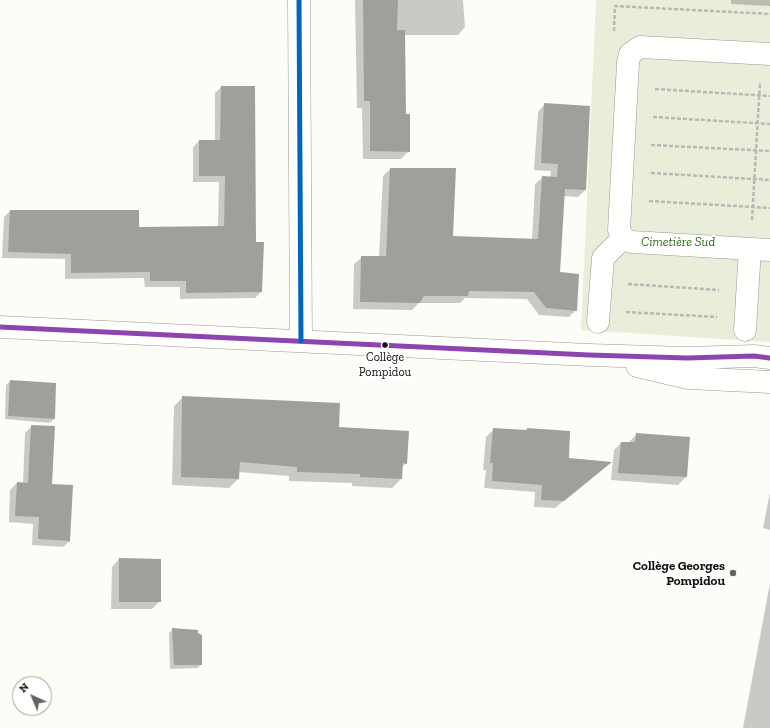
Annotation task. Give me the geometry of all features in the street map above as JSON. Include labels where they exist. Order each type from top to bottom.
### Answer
[{"type":"street","points":[[299,0],[301,342]]},
{"type":"street","points":[[745,324],[747,292],[760,250],[628,242],[623,238],[619,230],[629,59],[630,54],[640,47],[766,54]]},
{"type":"street","points":[[599,316],[602,258],[623,238]]},
{"type":"street","points":[[0,327],[589,355],[687,358],[754,356],[770,358]]},
{"type":"street","points":[[589,355],[688,378],[770,382]]},
{"type":"path","points":[[636,49],[614,33],[615,6],[770,14]]},
{"type":"path","points":[[760,250],[752,207],[759,95],[766,54]]},
{"type":"path","points":[[627,88],[770,96]]},
{"type":"path","points":[[625,116],[770,124]]},
{"type":"path","points":[[624,143],[770,152]]},
{"type":"path","points":[[622,171],[770,180]]},
{"type":"path","points":[[620,200],[770,208]]},
{"type":"path","points":[[601,282],[747,292]]},
{"type":"path","points":[[599,316],[745,324]]},
{"type":"green space","name":"Cimetière Sud","points":[[596,0],[770,0],[770,342],[581,330]]},
{"type":"building","points":[[363,0],[398,0],[397,30],[405,30],[406,114],[410,114],[410,152],[370,151],[370,101],[364,101]]},
{"type":"building","points":[[221,86],[255,86],[256,242],[264,242],[262,292],[186,293],[186,281],[150,281],[150,272],[71,273],[71,254],[8,252],[10,210],[139,210],[139,227],[224,226],[225,176],[199,176],[199,140],[220,140]]},
{"type":"building","points":[[544,103],[590,106],[586,190],[565,189],[560,272],[579,274],[577,311],[546,308],[534,292],[469,291],[468,296],[424,296],[420,303],[360,302],[361,256],[386,256],[390,168],[456,168],[453,236],[538,239],[542,176],[557,177],[558,164],[541,163]]},
{"type":"building","points":[[10,380],[56,383],[55,419],[8,416]]},
{"type":"building","points":[[182,396],[340,403],[339,427],[409,431],[407,464],[403,463],[402,479],[360,477],[360,474],[297,472],[297,467],[240,462],[239,479],[181,477]]},
{"type":"building","points":[[31,425],[55,426],[52,484],[73,485],[70,541],[38,539],[39,517],[15,516],[17,482],[28,483]]},
{"type":"building","points":[[493,428],[527,430],[527,428],[570,431],[569,458],[612,462],[564,501],[541,500],[542,485],[492,481],[493,463],[490,463]]},
{"type":"building","points":[[636,433],[690,437],[687,477],[618,473],[621,442],[635,442]]},
{"type":"building","points":[[119,558],[161,559],[161,602],[119,602]]},
{"type":"building","points":[[172,628],[198,630],[198,633],[202,635],[202,665],[174,665]]},
{"type":"transit line","points":[[299,0],[301,341]]},
{"type":"transit line","points":[[0,327],[589,355],[687,358],[754,356],[770,358]]},
{"type":"place","name":"Collège Pompidou","points":[[385,345]]},
{"type":"place","name":"Collège Georges Pompidou","points":[[733,573]]}]
